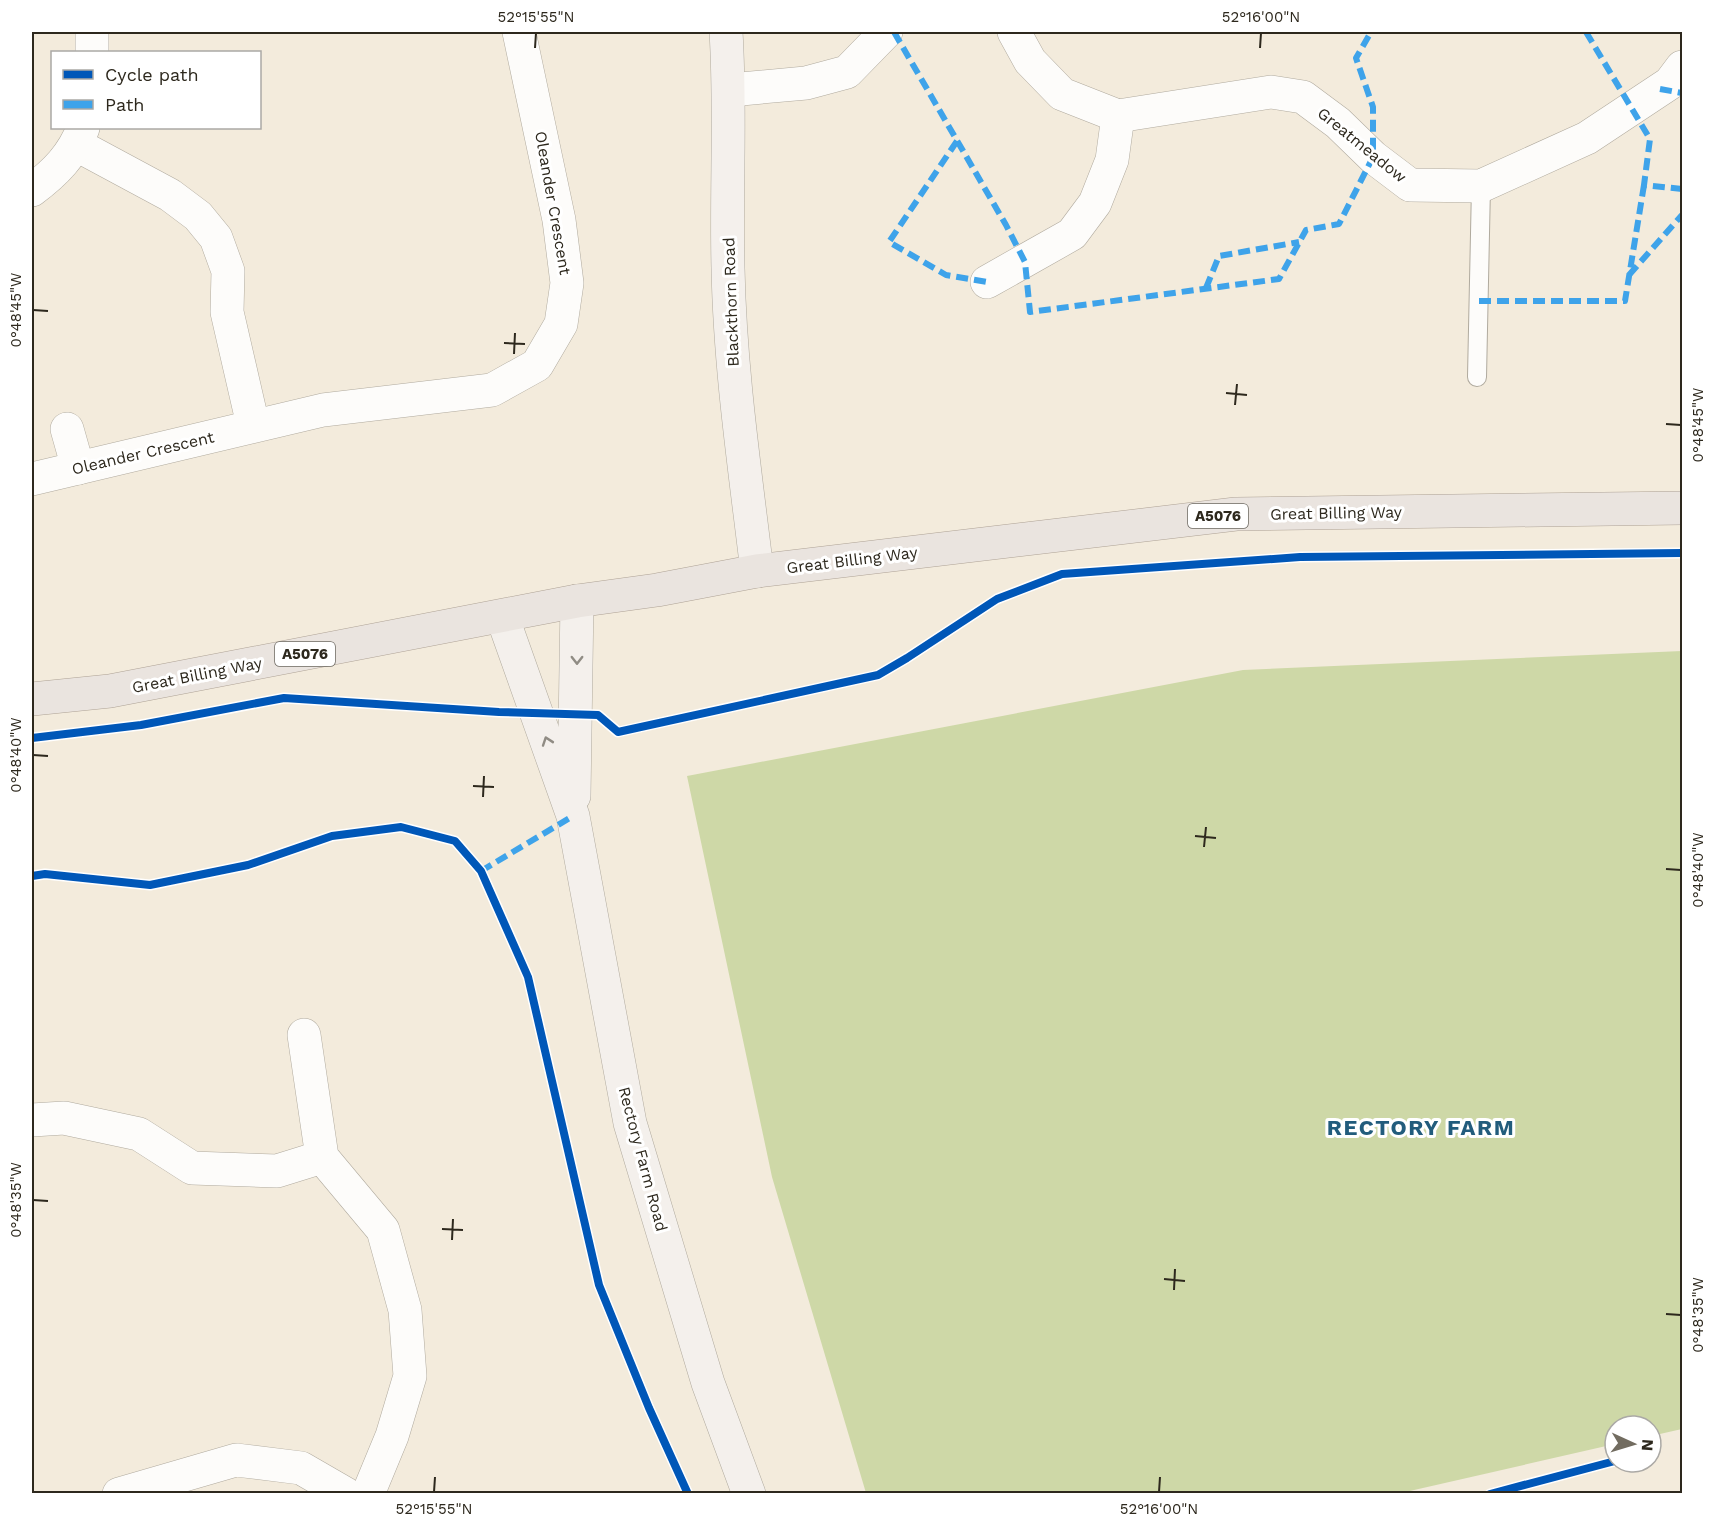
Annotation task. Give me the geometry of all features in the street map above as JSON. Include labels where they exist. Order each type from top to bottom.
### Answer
[{"type":"main road","name":"Great Billing Way","points":[[32,699],[111,691],[577,601],[657,590],[757,571],[1236,514],[1683,508]]},
{"type":"street","points":[[92,32],[92,51]]},
{"type":"street","name":"Oleander Crescent","points":[[32,479],[323,410],[492,390],[537,365],[561,324],[567,283],[559,220],[519,32]]},
{"type":"street","name":"Blackthorn Road","points":[[726,32],[730,90],[728,268],[732,365],[757,571]]},
{"type":"street","points":[[730,90],[806,83],[847,72],[886,32]]},
{"type":"street","points":[[987,282],[1072,234],[1095,204],[1112,160],[1118,116],[1062,93],[1030,61],[1014,32]]},
{"type":"street","name":"Greatmeadow","points":[[1118,116],[1271,92],[1303,97],[1338,123],[1373,157],[1410,184],[1481,186],[1587,138],[1670,83],[1683,67]]},
{"type":"street","points":[[32,190],[54,173],[80,136],[198,216],[216,238],[228,271],[227,312],[253,425]]},
{"type":"street","points":[[67,429],[78,468]]},
{"type":"street","name":"Rectory Farm Road","points":[[573,816],[577,601]]},
{"type":"street","name":"Rectory Farm Road","points":[[502,616],[573,816],[630,1123],[708,1383],[749,1494]]},
{"type":"street","points":[[304,1035],[322,1157],[382,1230],[405,1310],[410,1376],[392,1436],[368,1494]]},
{"type":"street","points":[[32,1120],[64,1118],[139,1134],[192,1168],[277,1171],[322,1157]]},
{"type":"street","points":[[119,1494],[236,1460],[301,1468],[346,1494]]},
{"type":"lane","points":[[1477,377],[1481,186]]},
{"type":"green space","points":[[1682,651],[1682,1429],[1663,1433],[1663,1414],[1603,1414],[1603,1447],[1401,1493],[866,1493],[772,1177],[687,776],[1243,670]]},
{"type":"marked path","points":[[894,32],[1006,225],[1025,262],[1030,312],[1279,279],[1306,230],[1339,224],[1373,157],[1373,107],[1356,58],[1371,32]]},
{"type":"marked path","points":[[1586,32],[1650,139],[1644,185],[1682,189]]},
{"type":"marked path","points":[[1660,89],[1682,93]]},
{"type":"marked path","points":[[957,141],[889,242],[946,275],[987,282]]},
{"type":"marked path","points":[[1479,301],[1625,301],[1644,185]]},
{"type":"marked path","points":[[1629,275],[1682,215]]},
{"type":"marked path","points":[[1206,288],[1219,256],[1299,242]]},
{"type":"marked path","points":[[481,871],[573,816]]},
{"type":"cycle path","points":[[32,738],[141,725],[284,698],[499,712],[598,715],[618,732],[878,675],[997,599],[1062,574],[1300,557],[1682,553]]},
{"type":"cycle path","points":[[32,876],[45,874],[150,885],[248,865],[332,836],[401,827],[455,841],[481,871],[528,977],[599,1285],[649,1408],[688,1494]]},
{"type":"cycle path","points":[[1490,1494],[1603,1464]]},
{"type":"district","name":"RECTORY FARM","points":[[1421,1127]]}]
